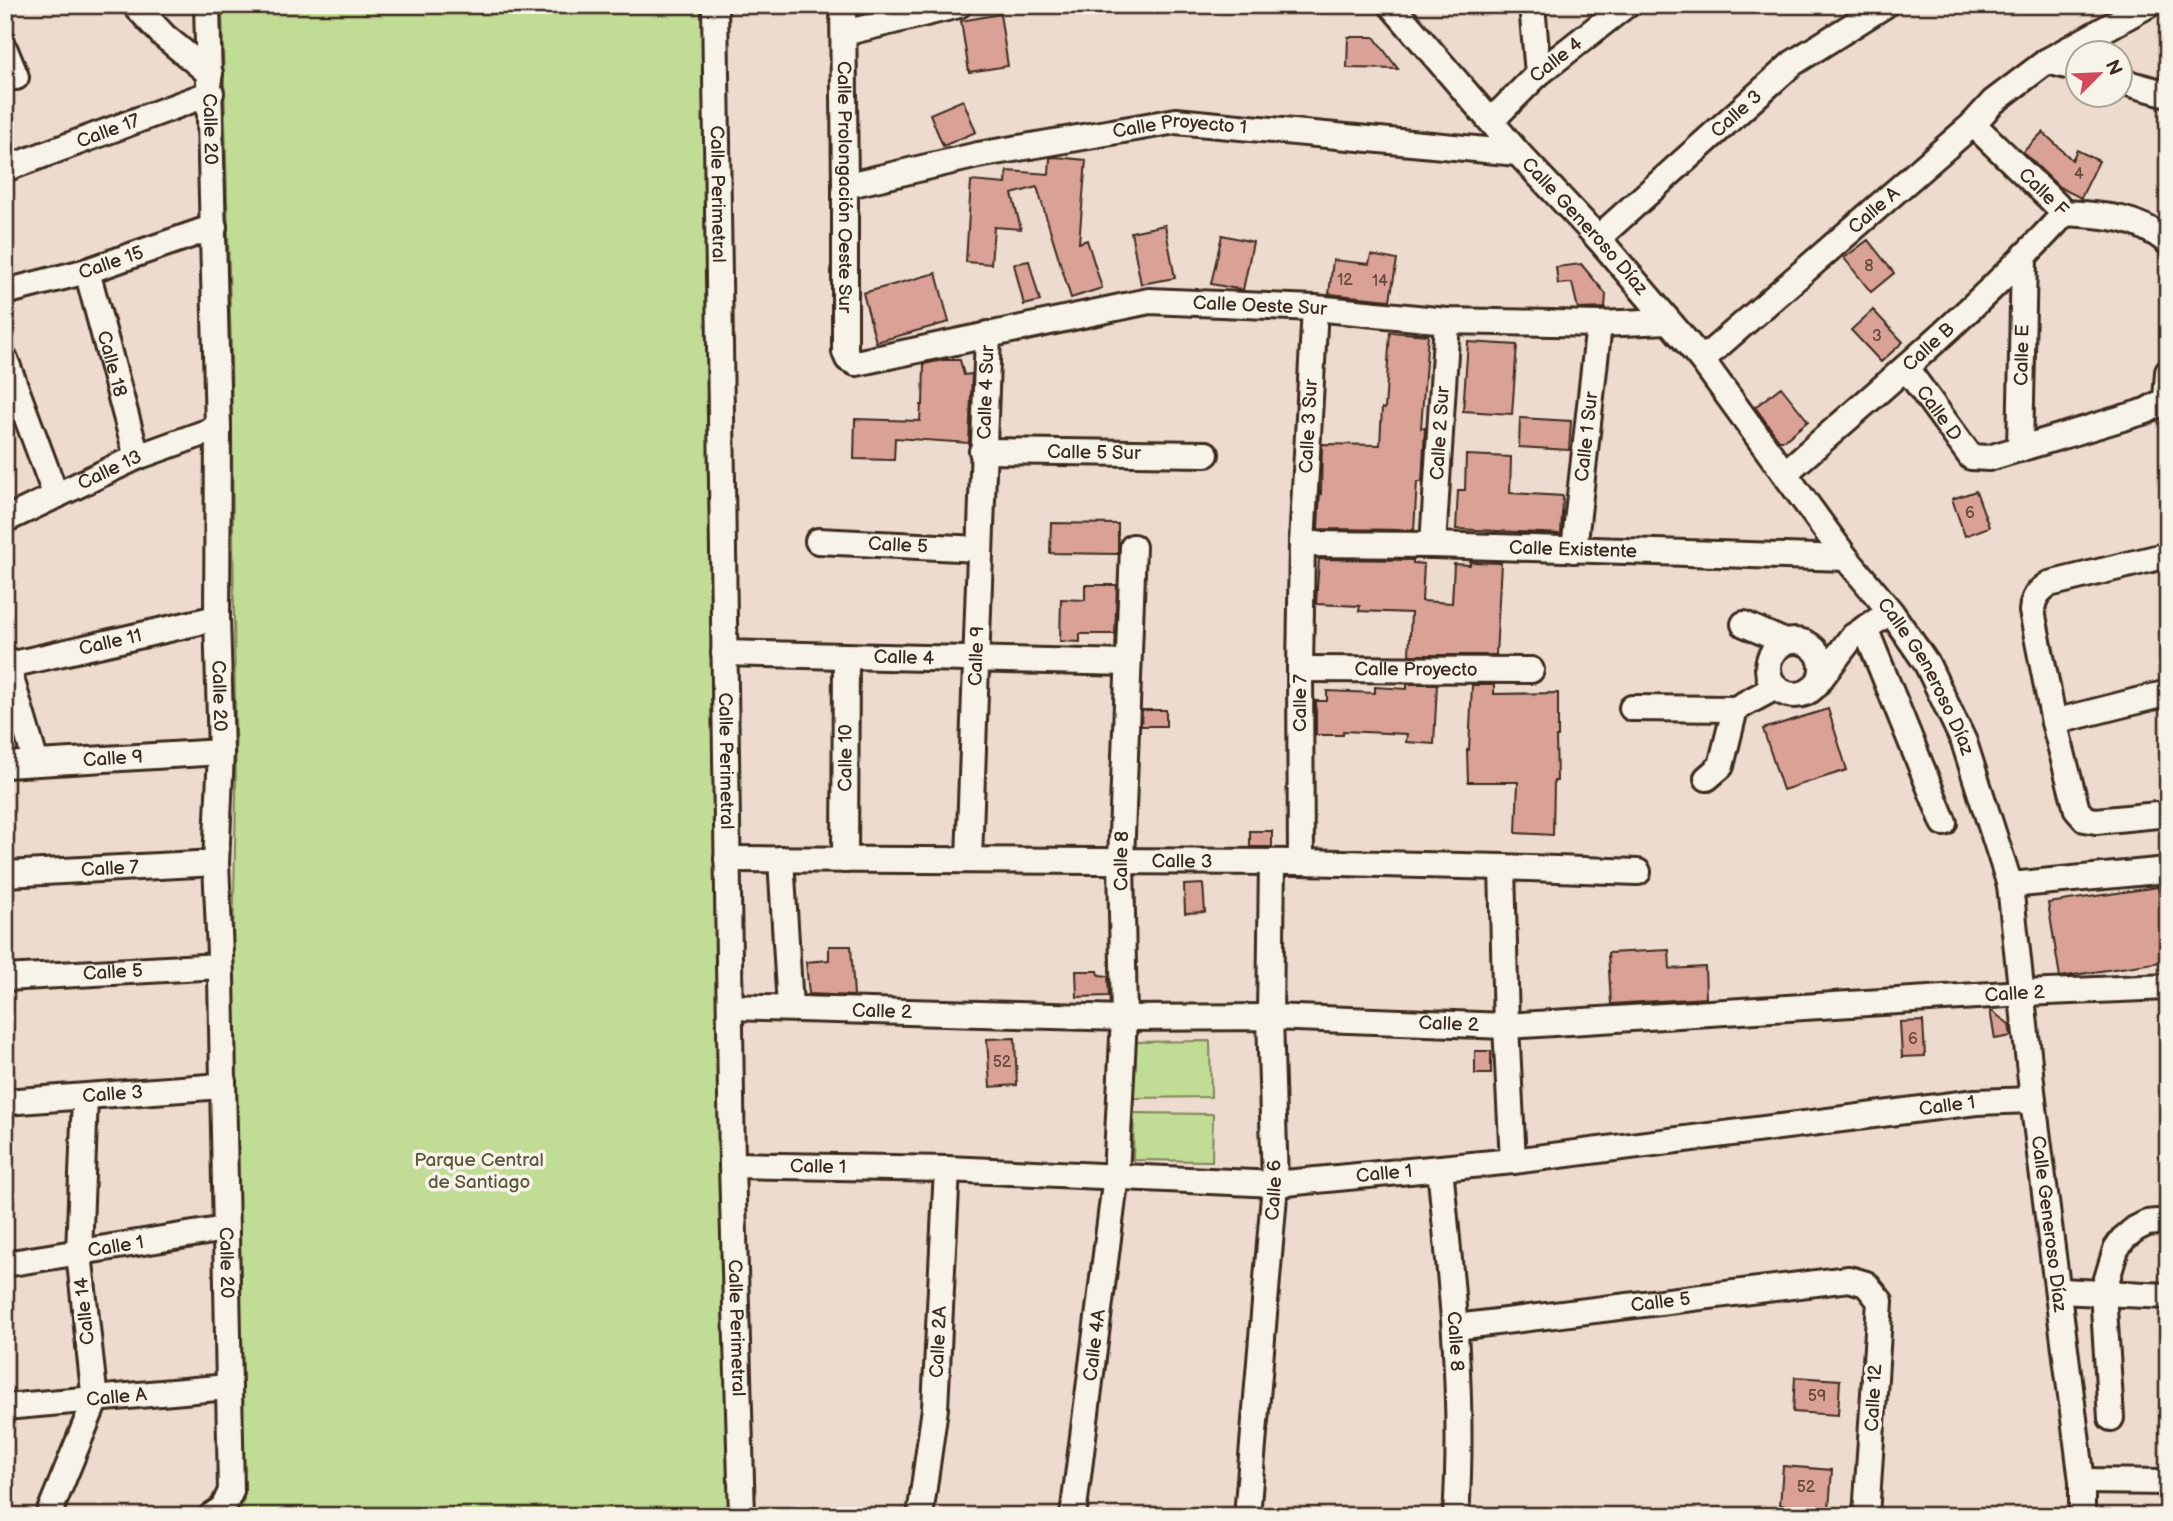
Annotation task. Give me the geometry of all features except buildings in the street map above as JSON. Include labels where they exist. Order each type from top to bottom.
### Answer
[{"type":"street","points":[[135,5],[210,83]]},
{"type":"street","name":"Calle 20","points":[[207,5],[218,428],[217,618],[221,752],[216,863],[231,1491],[225,1513]]},
{"type":"street","name":"Calle Perimetral","points":[[715,5],[732,1165],[741,1516]]},
{"type":"street","name":"Calle Prolongación Oeste Sur","points":[[843,5],[845,352],[848,359],[856,362]]},
{"type":"street","points":[[844,33],[959,5]]},
{"type":"street","name":"Calle Generoso Díaz","points":[[1391,5],[1518,153],[1598,238],[1702,360],[1927,664],[1964,742],[2010,885],[2033,1100],[2082,1480],[2082,1516]]},
{"type":"street","points":[[1532,5],[1538,74]]},
{"type":"street","name":"Calle 4","points":[[1492,120],[1538,74],[1626,5]]},
{"type":"street","name":"Calle 3","points":[[1598,238],[1793,63],[1885,5]]},
{"type":"street","name":"Calle A","points":[[1702,360],[1973,124],[1993,102],[2047,61],[2148,5]]},
{"type":"street","points":[[5,50],[16,77]]},
{"type":"street","points":[[2047,61],[2064,65]]},
{"type":"street","name":"Calle 17","points":[[5,169],[210,83]]},
{"type":"street","points":[[2134,85],[2168,94]]},
{"type":"street","name":"Calle Proyecto 1","points":[[845,186],[978,155],[1176,121],[1518,153]]},
{"type":"street","name":"Calle F","points":[[1973,124],[2065,213],[2100,214],[2136,222],[2168,242]]},
{"type":"street","name":"Calle B","points":[[1785,473],[1906,368],[2024,258],[2065,213]]},
{"type":"street","name":"Calle 15","points":[[5,292],[87,271],[214,228]]},
{"type":"street","name":"Calle E","points":[[2020,449],[2024,258]]},
{"type":"street","name":"Calle 18","points":[[87,271],[136,457]]},
{"type":"street","name":"Calle Oeste Sur","points":[[856,362],[1149,301],[1315,308],[1447,321],[1599,324],[1668,321]]},
{"type":"street","name":"Calle 3 Sur","points":[[1302,544],[1315,308]]},
{"type":"street","name":"Calle 2 Sur","points":[[1433,545],[1447,321]]},
{"type":"street","name":"Calle 1 Sur","points":[[1574,550],[1599,324]]},
{"type":"street","name":"Calle 4 Sur","points":[[982,451],[988,334]]},
{"type":"street","points":[[5,359],[56,496]]},
{"type":"street","name":"Calle D","points":[[1906,368],[1971,457],[1989,458],[2020,449]]},
{"type":"street","points":[[2020,449],[2146,411],[2166,400],[2168,372]]},
{"type":"street","name":"Calle 13","points":[[5,520],[136,457],[218,428]]},
{"type":"street","name":"Calle 5 Sur","points":[[982,451],[1206,454]]},
{"type":"street","name":"Calle 9","points":[[969,859],[982,451]]},
{"type":"street","name":"Calle 5","points":[[818,541],[979,549]]},
{"type":"street","name":"Calle Existente","points":[[1302,544],[1433,545],[1846,558]]},
{"type":"street","name":"Calle 7","points":[[1301,862],[1302,544]]},
{"type":"street","name":"Calle 8","points":[[1116,1175],[1124,1018],[1121,861],[1133,547]]},
{"type":"street","points":[[2168,555],[2049,584],[2035,597],[2032,611],[2054,722],[2077,810],[2085,819],[2096,821],[2168,814]]},
{"type":"street","points":[[1815,648],[1858,633],[1891,612]]},
{"type":"street","name":"Calle 11","points":[[6,663],[217,618]]},
{"type":"street","points":[[1744,624],[1785,642],[1806,642],[1815,648],[1821,657],[1821,678]]},
{"type":"street","points":[[1785,642],[1776,648],[1770,657],[1770,678],[1776,687],[1795,695],[1806,693],[1815,687],[1858,633]]},
{"type":"street","points":[[1858,633],[1944,823]]},
{"type":"street","name":"Calle 4","points":[[724,653],[1128,663]]},
{"type":"street","name":"Calle 10","points":[[845,860],[846,657]]},
{"type":"street","points":[[6,663],[36,763]]},
{"type":"street","name":"Calle Proyecto","points":[[1300,669],[1531,670]]},
{"type":"street","points":[[1632,708],[1735,709],[1776,687]]},
{"type":"street","points":[[2054,722],[2168,693]]},
{"type":"street","points":[[1707,778],[1721,766],[1735,709]]},
{"type":"street","name":"Calle 9","points":[[5,765],[221,752]]},
{"type":"street","name":"Calle 3","points":[[727,859],[1301,862],[1638,872]]},
{"type":"street","points":[[780,859],[790,1007]]},
{"type":"street","name":"Calle 6","points":[[1247,1516],[1275,1184],[1269,1017],[1272,862]]},
{"type":"street","name":"Calle 7","points":[[5,874],[216,863]]},
{"type":"street","points":[[1502,867],[1513,1161]]},
{"type":"street","points":[[2010,885],[2168,870]]},
{"type":"street","name":"Calle 5","points":[[5,978],[220,966]]},
{"type":"street","name":"Calle 2","points":[[730,1007],[1124,1018],[1269,1017],[1506,1026],[2023,993],[2168,987]]},
{"type":"street","name":"Calle 3","points":[[5,1102],[222,1086]]},
{"type":"street","name":"Calle 14","points":[[48,1516],[95,1401],[79,1253],[85,1097]]},
{"type":"street","name":"Calle 1","points":[[732,1165],[947,1169],[1275,1184],[1513,1161],[1976,1102],[2033,1100]]},
{"type":"street","name":"Calle 2A","points":[[920,1516],[935,1408],[947,1169]]},
{"type":"street","name":"Calle 8","points":[[1440,1169],[1456,1327],[1460,1409],[1456,1516]]},
{"type":"street","name":"Calle 4A","points":[[1073,1516],[1116,1175]]},
{"type":"street","points":[[2110,1418],[2103,1292],[2116,1249],[2123,1239],[2147,1223],[2168,1221]]},
{"type":"street","name":"Calle 1","points":[[5,1264],[225,1229]]},
{"type":"street","name":"Calle 5","points":[[1456,1327],[1849,1279],[1866,1284]]},
{"type":"street","name":"Calle 12","points":[[1866,1284],[1880,1301],[1866,1516]]},
{"type":"street","points":[[2059,1291],[2168,1296]]},
{"type":"street","name":"Calle A","points":[[5,1407],[228,1387]]},
{"type":"street","points":[[2082,1480],[2168,1482]]},
{"type":"green space","name":"Parque Central de Santiago","points":[[222,5],[705,5],[733,1516],[235,1516],[244,1500],[229,1143],[236,796],[231,348]]},
{"type":"green space","points":[[1210,1041],[1211,1097],[1133,1098],[1131,1042]]},
{"type":"green space","points":[[1134,1113],[1213,1114],[1212,1161],[1133,1160]]}]
